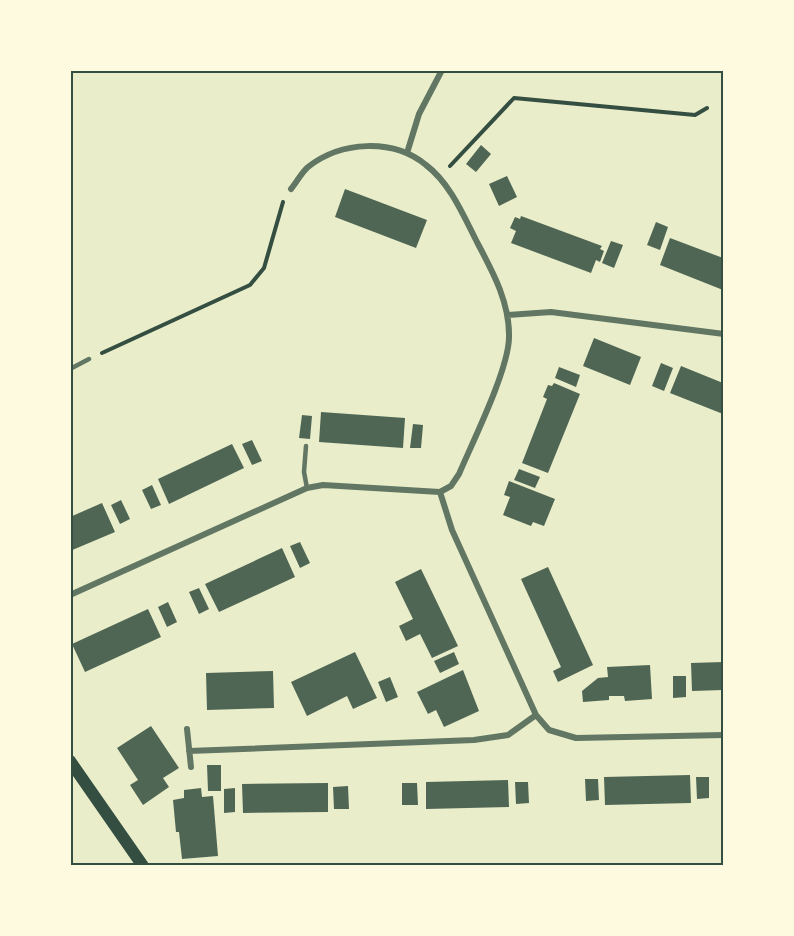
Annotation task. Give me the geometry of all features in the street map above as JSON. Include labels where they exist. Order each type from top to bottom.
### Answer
[{"type":"main road","points":[[70,761],[143,866]]},
{"type":"street","points":[[407,153],[419,114],[442,70]]},
{"type":"street","points":[[70,595],[307,488],[322,485],[440,492],[451,486],[459,474],[506,360],[509,338],[507,315],[496,278],[454,197],[427,165],[407,153],[370,146],[346,148],[323,157],[306,169],[291,189]]},
{"type":"street","points":[[507,315],[551,312],[723,334]]},
{"type":"street","points":[[440,492],[452,530],[536,715],[549,729],[576,738],[723,735]]},
{"type":"street","points":[[189,751],[474,740],[508,735],[536,715]]},
{"type":"street","points":[[187,729],[191,767]]},
{"type":"lane","points":[[70,369],[89,359]]},
{"type":"lane","points":[[306,446],[304,472],[307,488]]},
{"type":"path","points":[[439,178],[514,98],[695,115],[707,108]]},
{"type":"path","points":[[89,359],[250,285],[264,268],[282,203],[291,189]]},
{"type":"building","points":[[481,145],[491,154],[476,172],[466,164]]},
{"type":"building","points":[[507,176],[517,197],[499,206],[489,184]]},
{"type":"building","points":[[345,189],[427,220],[416,248],[335,217]]},
{"type":"building","points":[[521,216],[602,246],[600,249],[604,251],[600,262],[596,260],[591,273],[511,243],[516,231],[510,228],[515,217],[520,219]]},
{"type":"building","points":[[656,222],[668,227],[660,250],[647,245]]},
{"type":"building","points":[[670,238],[723,258],[723,290],[660,265]]},
{"type":"building","points":[[611,241],[623,245],[614,268],[602,263]]},
{"type":"building","points":[[594,338],[641,357],[630,385],[583,366]]},
{"type":"building","points":[[661,363],[673,368],[664,391],[652,386]]},
{"type":"building","points":[[681,366],[723,383],[723,414],[670,393]]},
{"type":"building","points":[[559,367],[580,375],[576,387],[555,378]]},
{"type":"building","points":[[554,383],[580,394],[548,473],[522,463],[547,399],[543,397],[548,385],[552,386]]},
{"type":"building","points":[[321,412],[405,418],[403,448],[319,442]]},
{"type":"building","points":[[302,415],[312,416],[310,439],[299,438]]},
{"type":"building","points":[[413,424],[423,425],[421,448],[410,448]]},
{"type":"building","points":[[252,440],[262,461],[252,465],[242,444]]},
{"type":"building","points":[[232,444],[244,468],[169,504],[158,479]]},
{"type":"building","points":[[519,469],[540,477],[535,488],[514,480]]},
{"type":"building","points":[[509,481],[555,499],[544,526],[533,522],[531,526],[503,515],[510,497],[504,495]]},
{"type":"building","points":[[152,485],[161,505],[151,509],[142,490]]},
{"type":"building","points":[[121,500],[130,519],[120,524],[111,505]]},
{"type":"building","points":[[102,503],[115,532],[70,551],[70,517]]},
{"type":"building","points":[[300,542],[310,563],[300,568],[290,546]]},
{"type":"building","points":[[282,548],[295,577],[219,612],[205,584]]},
{"type":"building","points":[[548,567],[593,665],[558,682],[553,671],[561,667],[521,579]]},
{"type":"building","points":[[421,569],[458,646],[432,658],[420,634],[406,641],[399,626],[413,619],[395,582]]},
{"type":"building","points":[[199,588],[209,609],[199,614],[189,592]]},
{"type":"building","points":[[168,602],[177,622],[167,627],[158,607]]},
{"type":"building","points":[[148,609],[161,637],[85,672],[72,644]]},
{"type":"building","points":[[355,652],[377,698],[353,709],[347,696],[307,716],[291,682]]},
{"type":"building","points":[[454,652],[459,664],[440,673],[434,661]]},
{"type":"building","points":[[723,662],[723,690],[692,691],[691,663]]},
{"type":"building","points":[[650,665],[652,699],[625,701],[624,696],[609,696],[609,700],[583,702],[582,691],[598,678],[608,677],[607,667]]},
{"type":"building","points":[[463,670],[479,711],[444,727],[436,710],[428,714],[417,692]]},
{"type":"building","points":[[273,671],[274,708],[207,710],[206,673]]},
{"type":"building","points":[[673,676],[686,676],[686,697],[673,698]]},
{"type":"building","points":[[390,677],[398,697],[386,702],[378,682]]},
{"type":"building","points":[[151,726],[179,768],[163,778],[169,787],[143,805],[130,785],[138,780],[117,748]]},
{"type":"building","points":[[207,765],[221,765],[221,791],[208,791]]},
{"type":"building","points":[[690,775],[691,803],[605,805],[604,777]]},
{"type":"building","points":[[696,777],[709,777],[709,798],[697,799]]},
{"type":"building","points":[[585,779],[598,779],[599,800],[586,801]]},
{"type":"building","points":[[508,780],[509,807],[426,809],[426,782]]},
{"type":"building","points":[[515,782],[528,782],[529,803],[516,804]]},
{"type":"building","points":[[328,783],[328,812],[243,813],[242,784]]},
{"type":"building","points":[[402,783],[417,783],[418,805],[402,805]]},
{"type":"building","points":[[348,786],[349,809],[334,809],[333,787]]},
{"type":"building","points":[[201,788],[202,797],[213,796],[218,856],[182,859],[179,832],[176,832],[173,800],[184,798],[184,790]]},
{"type":"building","points":[[235,788],[235,812],[224,813],[224,789]]}]
